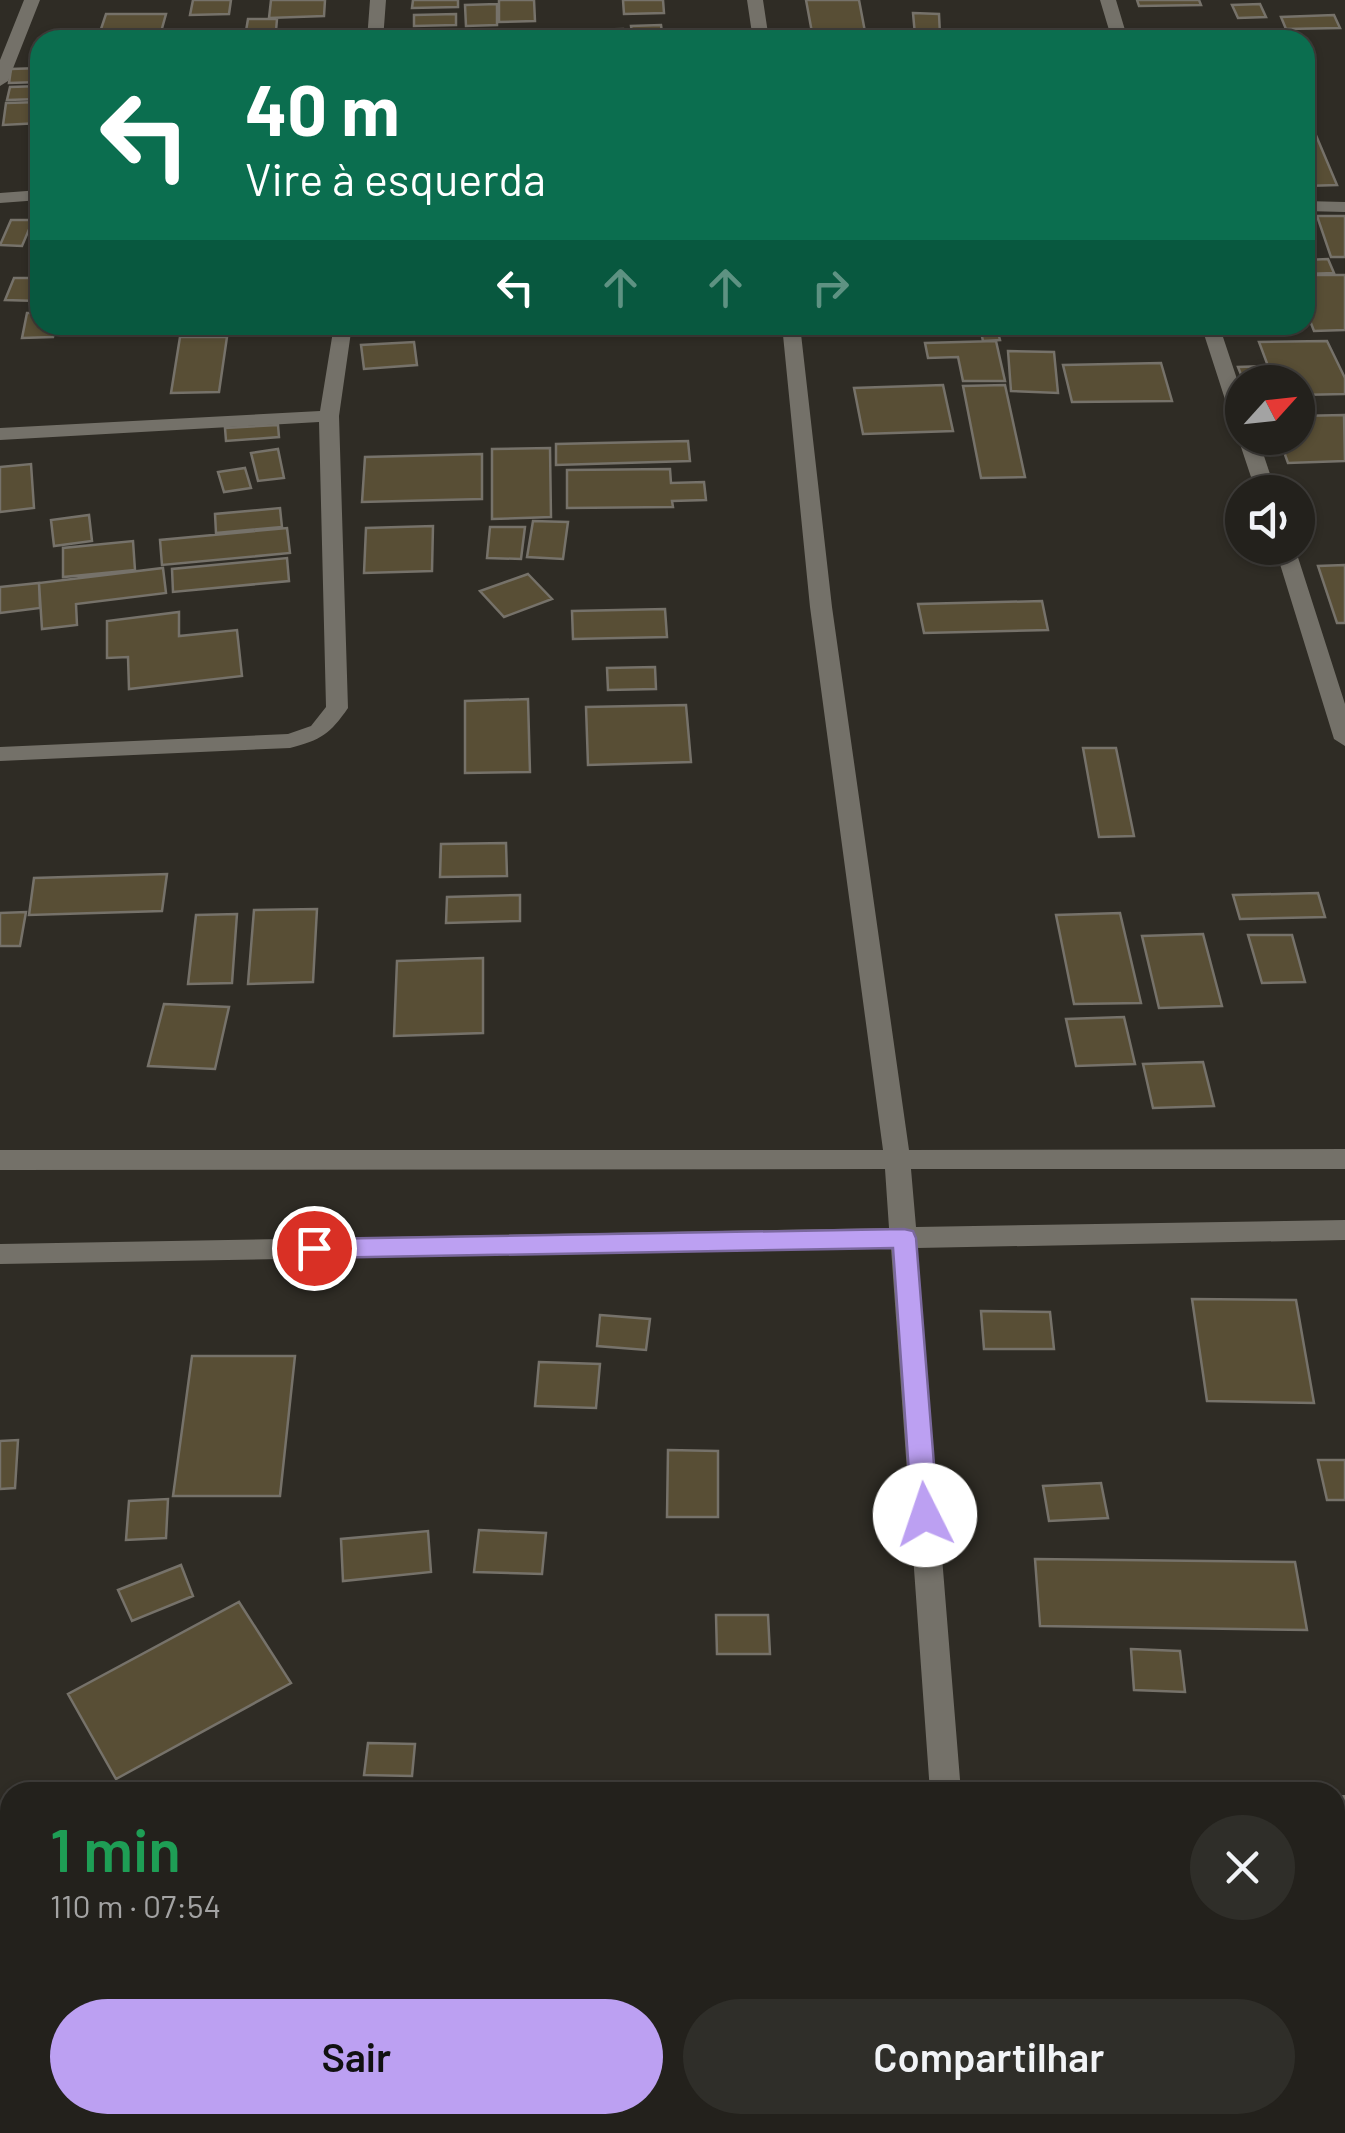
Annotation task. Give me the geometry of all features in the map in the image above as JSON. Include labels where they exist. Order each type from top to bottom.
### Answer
[{"type":"street","points":[[0,81],[32,0]]},
{"type":"street","points":[[376,30],[378,0]]},
{"type":"street","points":[[755,0],[759,30]]},
{"type":"street","points":[[1108,0],[1117,30]]},
{"type":"street","points":[[0,198],[30,196]]},
{"type":"street","points":[[1315,206],[1345,207]]},
{"type":"street","points":[[0,754],[290,741],[319,730],[337,708],[329,416],[341,335]]},
{"type":"street","points":[[792,335],[824,626],[898,1156],[945,1782]]},
{"type":"street","points":[[1213,335],[1225,370]]},
{"type":"street","points":[[0,434],[329,416]]},
{"type":"street","points":[[1292,565],[1335,668],[1345,739]]},
{"type":"street","points":[[0,1160],[898,1156],[1345,1159]]},
{"type":"street","points":[[0,1254],[1345,1230]]},
{"type":"building","points":[[193,0],[231,0],[229,14],[190,15]]},
{"type":"building","points":[[271,0],[325,0],[324,16],[269,18]]},
{"type":"building","points":[[413,0],[458,0],[458,7],[412,8]]},
{"type":"building","points":[[499,0],[534,0],[535,21],[499,22]]},
{"type":"building","points":[[623,0],[663,0],[664,13],[624,14]]},
{"type":"building","points":[[806,0],[859,0],[865,30],[812,30]]},
{"type":"building","points":[[1137,0],[1199,0],[1201,5],[1139,6]]},
{"type":"building","points":[[497,4],[497,25],[466,26],[465,5]]},
{"type":"building","points":[[1260,4],[1266,17],[1238,18],[1232,5]]},
{"type":"building","points":[[913,13],[939,14],[940,30],[915,30]]},
{"type":"building","points":[[106,14],[166,14],[162,30],[101,30]]},
{"type":"building","points":[[456,14],[456,25],[414,26],[414,15]]},
{"type":"building","points":[[1334,15],[1340,28],[1286,29],[1281,17]]},
{"type":"building","points":[[248,19],[277,19],[276,30],[246,30]]},
{"type":"building","points":[[661,25],[662,30],[632,30],[631,26]]},
{"type":"building","points":[[30,68],[30,82],[9,83],[11,69]]},
{"type":"building","points":[[30,86],[30,99],[7,100],[10,87]]},
{"type":"building","points":[[30,102],[30,124],[3,125],[6,103]]},
{"type":"building","points":[[1315,133],[1337,185],[1315,186]]},
{"type":"building","points":[[1317,216],[1345,216],[1345,257],[1331,257]]},
{"type":"building","points":[[11,220],[30,220],[22,246],[0,245]]},
{"type":"building","points":[[1328,259],[1334,273],[1315,274],[1315,260]]},
{"type":"building","points":[[1315,275],[1345,275],[1345,330],[1315,331]]},
{"type":"building","points":[[14,278],[30,278],[30,301],[5,300]]},
{"type":"building","points":[[27,313],[30,335],[54,335],[53,337],[22,338]]},
{"type":"building","points":[[982,335],[999,335],[1000,340],[983,341]]},
{"type":"building","points":[[180,337],[227,337],[219,392],[171,393]]},
{"type":"building","points":[[996,341],[1005,381],[963,381],[958,357],[928,358],[925,343]]},
{"type":"building","points":[[1327,341],[1345,378],[1345,394],[1315,395],[1315,365],[1268,365],[1259,342]]},
{"type":"building","points":[[414,342],[417,365],[364,369],[361,345]]},
{"type":"building","points":[[1008,351],[1054,352],[1058,393],[1011,391]]},
{"type":"building","points":[[1161,363],[1172,401],[1072,402],[1063,365]]},
{"type":"building","points":[[943,385],[953,431],[863,434],[854,388]]},
{"type":"building","points":[[1005,385],[1025,477],[981,478],[963,386]]},
{"type":"building","points":[[1344,415],[1345,461],[1288,463],[1285,455],[1315,455],[1315,416]]},
{"type":"building","points":[[278,425],[279,437],[226,441],[225,428]]},
{"type":"building","points":[[688,441],[690,461],[556,465],[556,444]]},
{"type":"building","points":[[550,448],[551,517],[492,519],[492,449]]},
{"type":"building","points":[[278,449],[284,478],[258,481],[251,453]]},
{"type":"building","points":[[482,454],[482,499],[362,502],[365,457]]},
{"type":"building","points":[[31,464],[34,508],[0,512],[0,467]]},
{"type":"building","points":[[245,468],[251,488],[224,492],[218,472]]},
{"type":"building","points":[[670,469],[671,483],[704,482],[706,500],[672,501],[673,507],[567,508],[567,470]]},
{"type":"building","points":[[280,508],[282,527],[216,533],[215,514]]},
{"type":"building","points":[[89,515],[92,541],[54,546],[51,520]]},
{"type":"building","points":[[533,521],[568,522],[563,559],[527,557]]},
{"type":"building","points":[[433,526],[432,571],[364,573],[366,528]]},
{"type":"building","points":[[490,527],[525,527],[521,559],[487,558]]},
{"type":"building","points":[[287,528],[290,553],[162,565],[160,540]]},
{"type":"building","points":[[133,541],[135,570],[63,577],[63,548]]},
{"type":"building","points":[[287,558],[289,581],[173,592],[172,569]]},
{"type":"building","points":[[1345,565],[1345,623],[1337,623],[1318,566]]},
{"type":"building","points":[[163,568],[166,593],[76,604],[77,625],[42,629],[39,583]]},
{"type":"building","points":[[528,574],[552,599],[504,617],[480,591]]},
{"type":"building","points":[[39,583],[40,608],[0,613],[0,587]]},
{"type":"building","points":[[1042,601],[1048,630],[924,633],[918,604]]},
{"type":"building","points":[[665,609],[667,637],[573,639],[572,611]]},
{"type":"building","points":[[179,612],[179,636],[237,630],[242,676],[129,689],[128,657],[107,658],[107,621]]},
{"type":"building","points":[[655,667],[656,689],[608,690],[607,668]]},
{"type":"building","points":[[528,699],[530,772],[465,773],[465,701]]},
{"type":"building","points":[[686,705],[691,762],[588,765],[586,707]]},
{"type":"building","points":[[1083,748],[1116,748],[1134,836],[1099,837]]},
{"type":"building","points":[[506,843],[507,876],[440,877],[441,844]]},
{"type":"building","points":[[167,874],[162,911],[29,915],[34,878]]},
{"type":"building","points":[[1318,893],[1325,917],[1240,919],[1233,895]]},
{"type":"building","points":[[520,895],[520,921],[446,923],[447,897]]},
{"type":"building","points":[[317,909],[313,982],[248,984],[254,910]]},
{"type":"building","points":[[26,912],[20,946],[0,946],[0,913]]},
{"type":"building","points":[[1120,913],[1141,1003],[1074,1004],[1056,915]]},
{"type":"building","points":[[237,914],[232,983],[188,984],[196,915]]},
{"type":"building","points":[[1203,934],[1222,1006],[1159,1008],[1142,936]]},
{"type":"building","points":[[1248,935],[1292,935],[1305,982],[1262,983]]},
{"type":"building","points":[[483,958],[483,1033],[394,1036],[397,961]]},
{"type":"building","points":[[164,1004],[229,1007],[215,1069],[148,1066]]},
{"type":"building","points":[[1124,1017],[1135,1064],[1076,1066],[1066,1019]]},
{"type":"building","points":[[1203,1062],[1214,1106],[1153,1108],[1143,1064]]},
{"type":"building","points":[[1192,1299],[1296,1300],[1314,1403],[1207,1401]]},
{"type":"building","points":[[981,1311],[1050,1312],[1054,1349],[984,1349]]},
{"type":"building","points":[[600,1315],[650,1319],[646,1350],[597,1346]]},
{"type":"building","points":[[192,1356],[295,1356],[280,1496],[173,1496]]},
{"type":"building","points":[[539,1362],[600,1364],[596,1408],[535,1406]]},
{"type":"building","points":[[18,1440],[15,1488],[0,1489],[0,1441]]},
{"type":"building","points":[[668,1450],[718,1451],[718,1517],[667,1517]]},
{"type":"building","points":[[1318,1460],[1345,1460],[1345,1500],[1327,1500]]},
{"type":"building","points":[[1101,1483],[1108,1518],[1049,1521],[1043,1486]]},
{"type":"building","points":[[168,1499],[166,1538],[126,1540],[129,1501]]},
{"type":"building","points":[[479,1530],[546,1533],[542,1574],[474,1572]]},
{"type":"building","points":[[428,1531],[431,1572],[343,1581],[341,1539]]},
{"type":"building","points":[[1035,1559],[1295,1562],[1307,1630],[1040,1626]]},
{"type":"building","points":[[181,1565],[193,1596],[132,1621],[118,1590]]},
{"type":"building","points":[[239,1602],[291,1683],[116,1779],[68,1694]]},
{"type":"building","points":[[716,1615],[768,1615],[770,1654],[717,1654]]},
{"type":"building","points":[[1131,1649],[1180,1651],[1185,1692],[1134,1690]]},
{"type":"building","points":[[368,1743],[415,1744],[412,1776],[364,1775]]},
{"type":"route","points":[[314,1248],[904,1238],[925,1515]]}]
